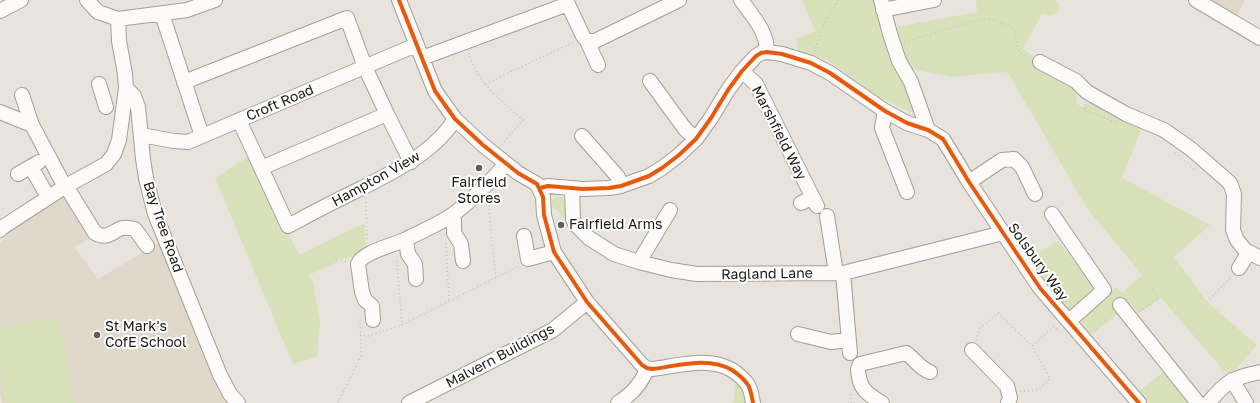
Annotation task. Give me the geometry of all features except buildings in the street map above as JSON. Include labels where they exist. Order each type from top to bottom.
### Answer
[{"type":"street","points":[[0,11],[21,0]]},
{"type":"street","points":[[87,0],[98,12],[118,19],[187,10],[215,0]]},
{"type":"street","points":[[399,0],[435,91],[455,119],[506,164],[518,173],[532,180],[540,188],[543,197],[544,215],[554,252],[587,302],[642,365],[647,368],[701,363],[725,366],[739,375],[748,385],[753,403]]},
{"type":"street","points":[[586,39],[595,41],[679,0]]},
{"type":"street","points":[[741,0],[764,33],[767,42],[767,52],[782,54],[811,63],[830,73],[885,111],[907,123],[928,130]]},
{"type":"street","points":[[928,130],[911,82],[899,61],[882,5],[934,0]]},
{"type":"street","points":[[1196,0],[1260,38]]},
{"type":"street","points":[[422,58],[567,2],[598,65]]},
{"type":"street","points":[[162,14],[202,136]]},
{"type":"street","points":[[184,82],[347,18],[387,114],[411,162]]},
{"type":"street","name":"Bay Tree Road","points":[[118,19],[119,41],[125,74],[126,90],[134,96],[138,107],[146,178],[155,214],[220,375],[230,394],[238,403]]},
{"type":"street","name":"Croft Road","points":[[141,135],[188,142],[416,45]]},
{"type":"street","name":"Marshfield Way","points":[[540,188],[548,186],[595,190],[620,186],[649,176],[680,155],[696,139],[712,118],[728,90],[742,70],[756,56],[767,52]]},
{"type":"street","points":[[1042,63],[1076,81],[1087,92],[1126,114],[1164,130],[1192,149],[1230,183],[1234,194],[1233,230],[1237,240],[1245,250],[1254,255],[1239,268]]},
{"type":"street","name":"Marshfield Way","points":[[742,70],[756,84],[810,202]]},
{"type":"street","points":[[649,86],[685,129],[696,139]]},
{"type":"street","points":[[1,226],[106,164],[114,154],[119,140],[126,90],[102,96]]},
{"type":"street","points":[[22,95],[32,125],[66,187],[95,233],[101,236],[106,236],[124,228],[135,229],[147,246]]},
{"type":"street","points":[[885,111],[882,128],[907,192]]},
{"type":"street","points":[[0,112],[32,125]]},
{"type":"street","points":[[239,120],[261,168],[387,114]]},
{"type":"street","name":"Hampton View","points":[[261,168],[288,226],[411,162],[442,137],[455,119]]},
{"type":"street","name":"Solsbury Way","points":[[928,130],[943,139],[969,182],[1040,288],[1139,403]]},
{"type":"street","points":[[582,136],[618,177],[620,186]]},
{"type":"street","points":[[969,182],[1002,160],[1014,159],[1022,167],[1035,194]]},
{"type":"street","points":[[18,174],[36,164],[48,197]]},
{"type":"street","points":[[366,317],[372,306],[365,300],[362,292],[358,264],[359,260],[366,255],[401,241],[454,214],[486,186],[506,164]]},
{"type":"street","name":"Ragland Lane","points":[[572,189],[572,210],[575,224],[589,238],[614,254],[672,270],[697,274],[840,273],[1003,233]]},
{"type":"street","points":[[639,262],[670,210]]},
{"type":"street","points":[[454,214],[454,233],[461,244],[463,261]]},
{"type":"street","name":"Solsbury Way","points":[[1052,214],[1104,290],[1069,321]]},
{"type":"street","points":[[798,334],[849,346],[840,273],[827,216]]},
{"type":"street","points":[[524,236],[528,259],[554,252]]},
{"type":"street","points":[[401,241],[415,264],[416,279]]},
{"type":"street","name":"Malvern Buildings","points":[[409,403],[553,330],[587,302]]},
{"type":"street","points":[[1120,305],[1198,403]]},
{"type":"street","points":[[972,350],[1007,386],[1009,398]]},
{"type":"street","points":[[882,403],[864,390],[861,386],[858,368],[860,364],[906,353],[911,356],[924,370],[930,372]]},
{"type":"street","points":[[618,403],[628,397],[635,389],[643,379],[647,368]]},
{"type":"street","points":[[1208,403],[1220,389],[1232,380],[1260,372]]},
{"type":"street","points":[[1232,380],[1246,403]]},
{"type":"path","points":[[811,63],[820,33],[838,0]]},
{"type":"path","points":[[894,45],[981,19],[994,20],[1014,30],[1019,51],[1025,58],[1039,67],[1042,63]]},
{"type":"path","points":[[485,84],[586,39]]},
{"type":"path","points":[[464,43],[476,71],[485,84],[523,120],[493,153]]},
{"type":"path","points":[[1087,92],[1084,111],[1092,112],[1121,125]]},
{"type":"path","points":[[1172,151],[1194,169],[1213,169]]},
{"type":"path","points":[[367,185],[367,244]]},
{"type":"path","points":[[486,186],[496,278]]},
{"type":"path","points":[[401,241],[402,324]]},
{"type":"path","points":[[446,241],[449,301]]},
{"type":"path","points":[[360,335],[368,336],[402,324],[520,266]]},
{"type":"path","points":[[1207,302],[1239,268]]},
{"type":"path","points":[[1131,319],[1159,298],[1152,289],[1153,288]]},
{"type":"path","points":[[980,328],[998,314],[1032,346],[1050,378],[1042,388],[1036,391],[1009,398]]},
{"type":"path","points":[[338,403],[361,356],[360,335],[366,317]]},
{"type":"path","points":[[1032,346],[1054,326]]},
{"type":"shaded area","points":[[1202,0],[1245,0],[1235,19]]},
{"type":"shaded area","name":"St Mark's CofE School","points":[[67,195],[93,236],[75,247],[98,279],[159,243],[217,390],[230,403],[2,403],[0,394],[0,243],[10,232],[26,220]]},
{"type":"green space","points":[[802,0],[877,0],[915,105],[914,111],[910,112],[879,97],[826,59],[798,51],[796,39],[815,31]]},
{"type":"green space","points":[[976,0],[1055,0],[1059,4],[1060,11],[1049,15],[1042,14],[1023,49],[1035,58],[1034,66],[1075,85],[1077,104],[1083,107],[1090,102],[1096,102],[1105,112],[1113,115],[1118,114],[1134,121],[1141,130],[1122,178],[1210,225],[1174,257],[1207,302],[1257,345],[1235,370],[1226,373],[1161,298],[1139,313],[1125,299],[1114,308],[1117,314],[1091,335],[1084,327],[1082,322],[1083,317],[1090,307],[1116,287],[1122,293],[1142,275],[1087,208],[1008,73],[1003,72],[952,77],[911,69],[901,57],[891,28],[977,12]]},
{"type":"green space","points":[[251,155],[299,255],[365,223],[365,248],[361,250],[362,253],[348,258],[337,259],[337,262],[309,275],[313,282],[320,321],[317,357],[293,364],[215,178]]},
{"type":"green space","points":[[558,196],[563,198],[568,221],[552,206],[552,200]]},
{"type":"green space","points":[[1058,241],[1091,283],[1094,290],[1093,295],[1072,314],[1045,283],[1028,259]]},
{"type":"green space","points":[[59,317],[75,403],[5,403],[0,375],[0,328]]},
{"type":"green space","points":[[1164,371],[1192,403],[1149,403],[1139,391]]},
{"type":"green space","points":[[736,380],[746,389],[748,403],[733,403]]},
{"type":"cycle path","points":[[399,0],[435,91],[455,119],[483,145],[518,173],[537,184],[543,197],[544,215],[554,252],[587,302],[642,365],[652,369],[693,363],[723,366],[732,370],[746,383],[751,391],[753,403]]},
{"type":"cycle path","points":[[540,188],[548,186],[583,189],[609,188],[621,186],[649,176],[679,155],[696,139],[728,90],[742,71],[756,56],[767,52],[782,54],[811,63],[830,73],[885,111],[907,123],[928,130],[943,139],[969,182],[1040,288],[1139,403]]},
{"type":"place","name":"Fairfield Stores","points":[[479,168]]},
{"type":"place","name":"Fairfield Arms","points":[[561,225]]},
{"type":"place","name":"St Mark's CofE School","points":[[97,335]]}]
